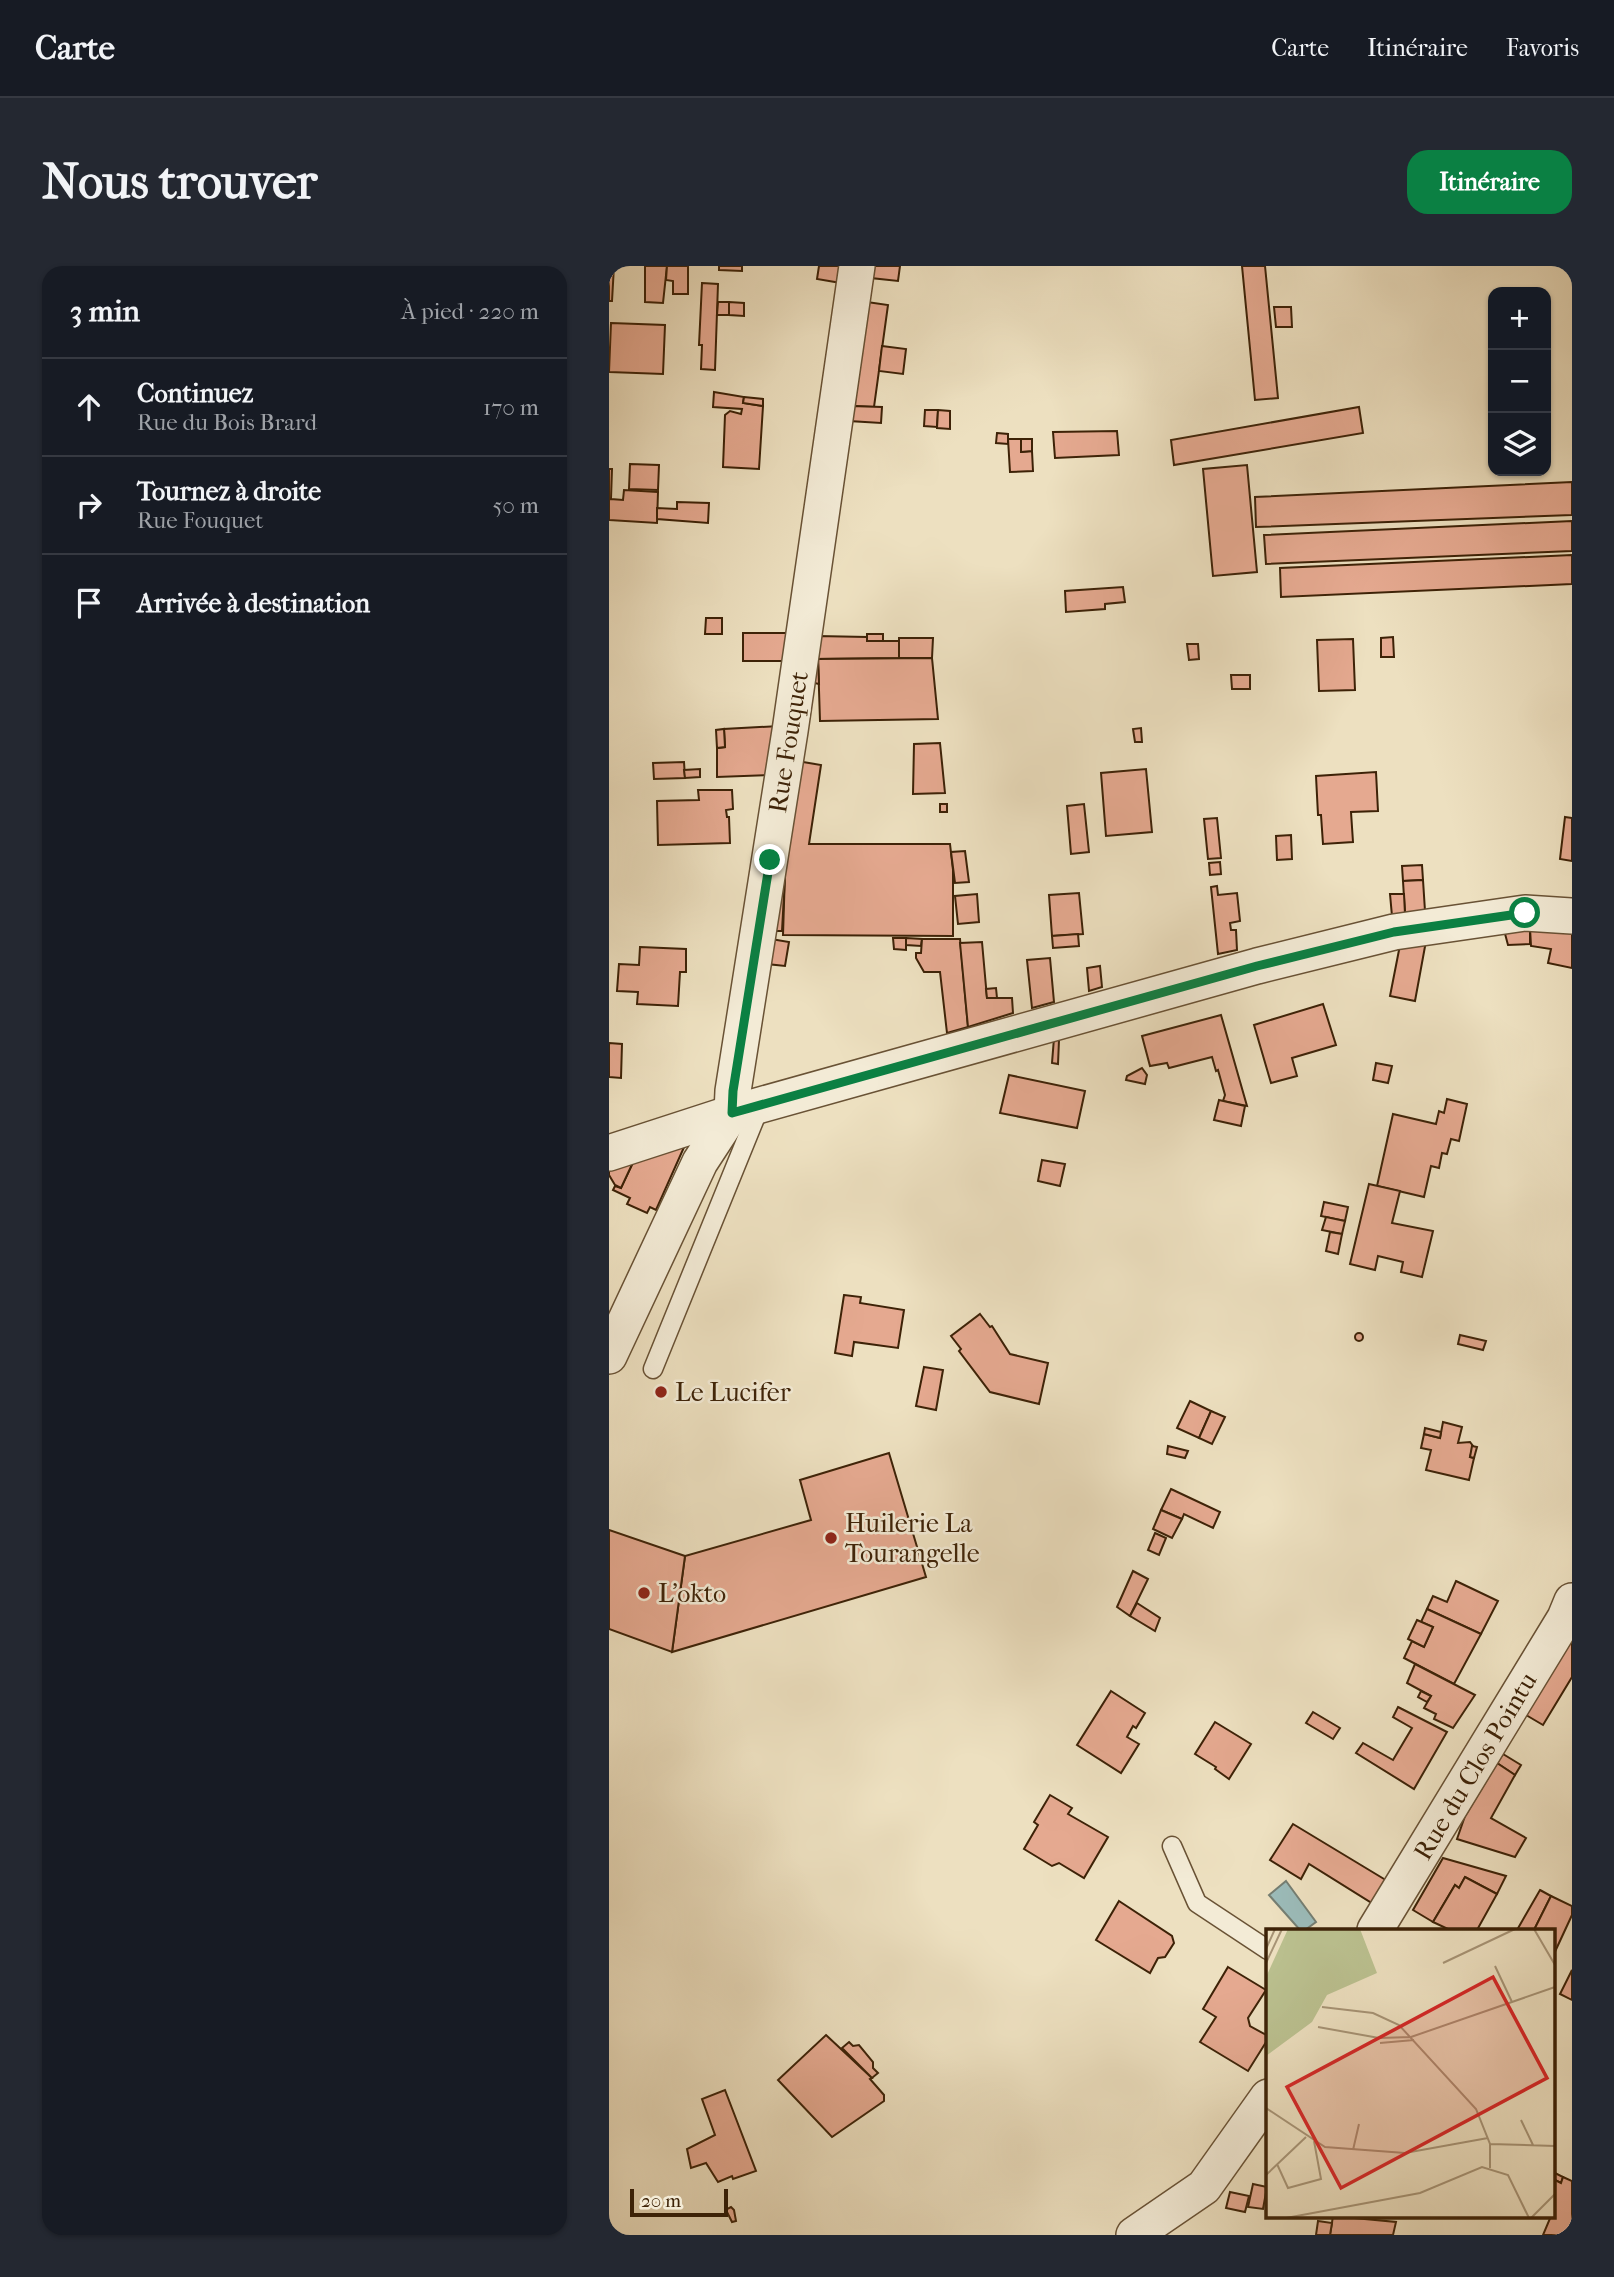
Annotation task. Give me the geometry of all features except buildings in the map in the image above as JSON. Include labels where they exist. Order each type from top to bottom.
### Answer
[{"type":"street","name":"Rue Fouquet","points":[[609,1356],[700,1161],[746,1109],[733,1091],[792,718],[857,266]]},
{"type":"street","points":[[609,1153],[746,1109],[1257,966],[1394,932],[1525,913],[1572,916]]},
{"type":"street","name":"Rue du Clos Pointu","points":[[1376,1929],[1558,1629],[1572,1601]]},
{"type":"street","points":[[1134,2235],[1204,2187],[1266,2100]]},
{"type":"lane","points":[[653,1369],[746,1109]]},
{"type":"lane","points":[[1172,1846],[1197,1903],[1266,1949]]},
{"type":"water","points":[[1286,1881],[1316,1922],[1306,1929],[1299,1929],[1269,1895]]},
{"type":"place","name":"Le Lucifer","points":[[661,1392]]},
{"type":"place","name":"Huilerie La Tourangelle","points":[[831,1538]]},
{"type":"place","name":"L'okto","points":[[644,1593]]},
{"type":"route","points":[[770,860],[733,1091],[732,1113],[1257,966],[1394,932],[1525,913]]}]
